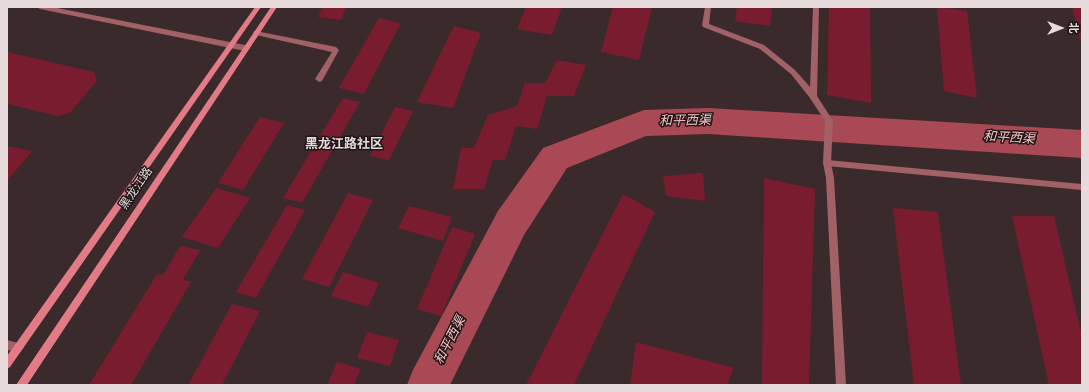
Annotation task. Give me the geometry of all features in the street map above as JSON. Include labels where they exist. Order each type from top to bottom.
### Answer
[{"type":"main road","name":"黑龙江路","points":[[7,364],[258,7]]},
{"type":"main road","name":"黑龙江路","points":[[21,385],[245,48],[274,7]]},
{"type":"street","points":[[40,7],[245,48]]},
{"type":"street","points":[[708,7],[705,25],[762,47],[793,72],[813,96],[830,121],[827,162],[831,186],[841,385]]},
{"type":"street","points":[[813,96],[816,7]]},
{"type":"street","points":[[256,33],[336,50],[319,79]]},
{"type":"street","points":[[827,162],[1082,187]]},
{"type":"street","points":[[7,345],[18,348]]},
{"type":"building","points":[[323,7],[346,8],[341,20],[318,17]]},
{"type":"building","points":[[526,7],[562,7],[552,35],[517,29]]},
{"type":"building","points":[[613,7],[652,7],[639,60],[601,52]]},
{"type":"building","points":[[737,7],[772,7],[770,26],[735,21]]},
{"type":"building","points":[[829,7],[870,7],[871,103],[827,95]]},
{"type":"building","points":[[937,7],[967,11],[977,98],[944,91]]},
{"type":"building","points":[[1072,7],[1082,7],[1082,42],[1081,42]]},
{"type":"building","points":[[379,18],[401,23],[364,94],[339,88]]},
{"type":"building","points":[[454,26],[481,33],[453,108],[417,102]]},
{"type":"building","points":[[7,52],[94,72],[97,81],[70,113],[58,116],[7,104]]},
{"type":"building","points":[[557,60],[586,65],[574,96],[547,96],[537,129],[516,126],[505,160],[493,160],[484,189],[453,189],[461,148],[474,148],[488,115],[517,106],[525,83],[545,83]]},
{"type":"building","points":[[343,98],[360,102],[302,203],[283,198]]},
{"type":"building","points":[[395,107],[413,111],[389,160],[370,156]]},
{"type":"building","points":[[260,117],[284,123],[243,190],[218,183]]},
{"type":"building","points":[[7,146],[32,151],[8,180],[7,180]]},
{"type":"building","points":[[703,173],[705,201],[666,196],[663,176]]},
{"type":"building","points":[[764,178],[815,189],[809,385],[762,385]]},
{"type":"building","points":[[216,188],[250,198],[218,248],[182,237]]},
{"type":"building","points":[[348,193],[373,200],[329,287],[302,279]]},
{"type":"building","points":[[623,194],[655,212],[574,385],[526,385]]},
{"type":"building","points":[[287,205],[305,210],[256,298],[236,292]]},
{"type":"building","points":[[409,206],[452,217],[443,241],[398,228]]},
{"type":"building","points":[[893,208],[938,212],[961,385],[914,385]]},
{"type":"building","points":[[1012,216],[1054,216],[1082,337],[1082,385],[1049,385]]},
{"type":"building","points":[[452,227],[475,234],[441,316],[417,309]]},
{"type":"building","points":[[180,246],[200,250],[183,280],[191,282],[131,385],[89,385],[157,274],[163,275]]},
{"type":"building","points":[[343,272],[379,283],[368,307],[331,296]]},
{"type":"building","points":[[232,304],[260,311],[222,385],[188,385]]},
{"type":"building","points":[[367,332],[399,340],[390,366],[357,358]]},
{"type":"building","points":[[636,342],[734,368],[727,385],[630,385]]},
{"type":"building","points":[[337,362],[361,369],[354,385],[327,385]]},
{"type":"waterway","name":"和平西渠","points":[[428,385],[511,223],[555,158],[644,123],[708,121],[1082,144]]},
{"type":"district","name":"黑龙江路社区","points":[[344,145]]}]
